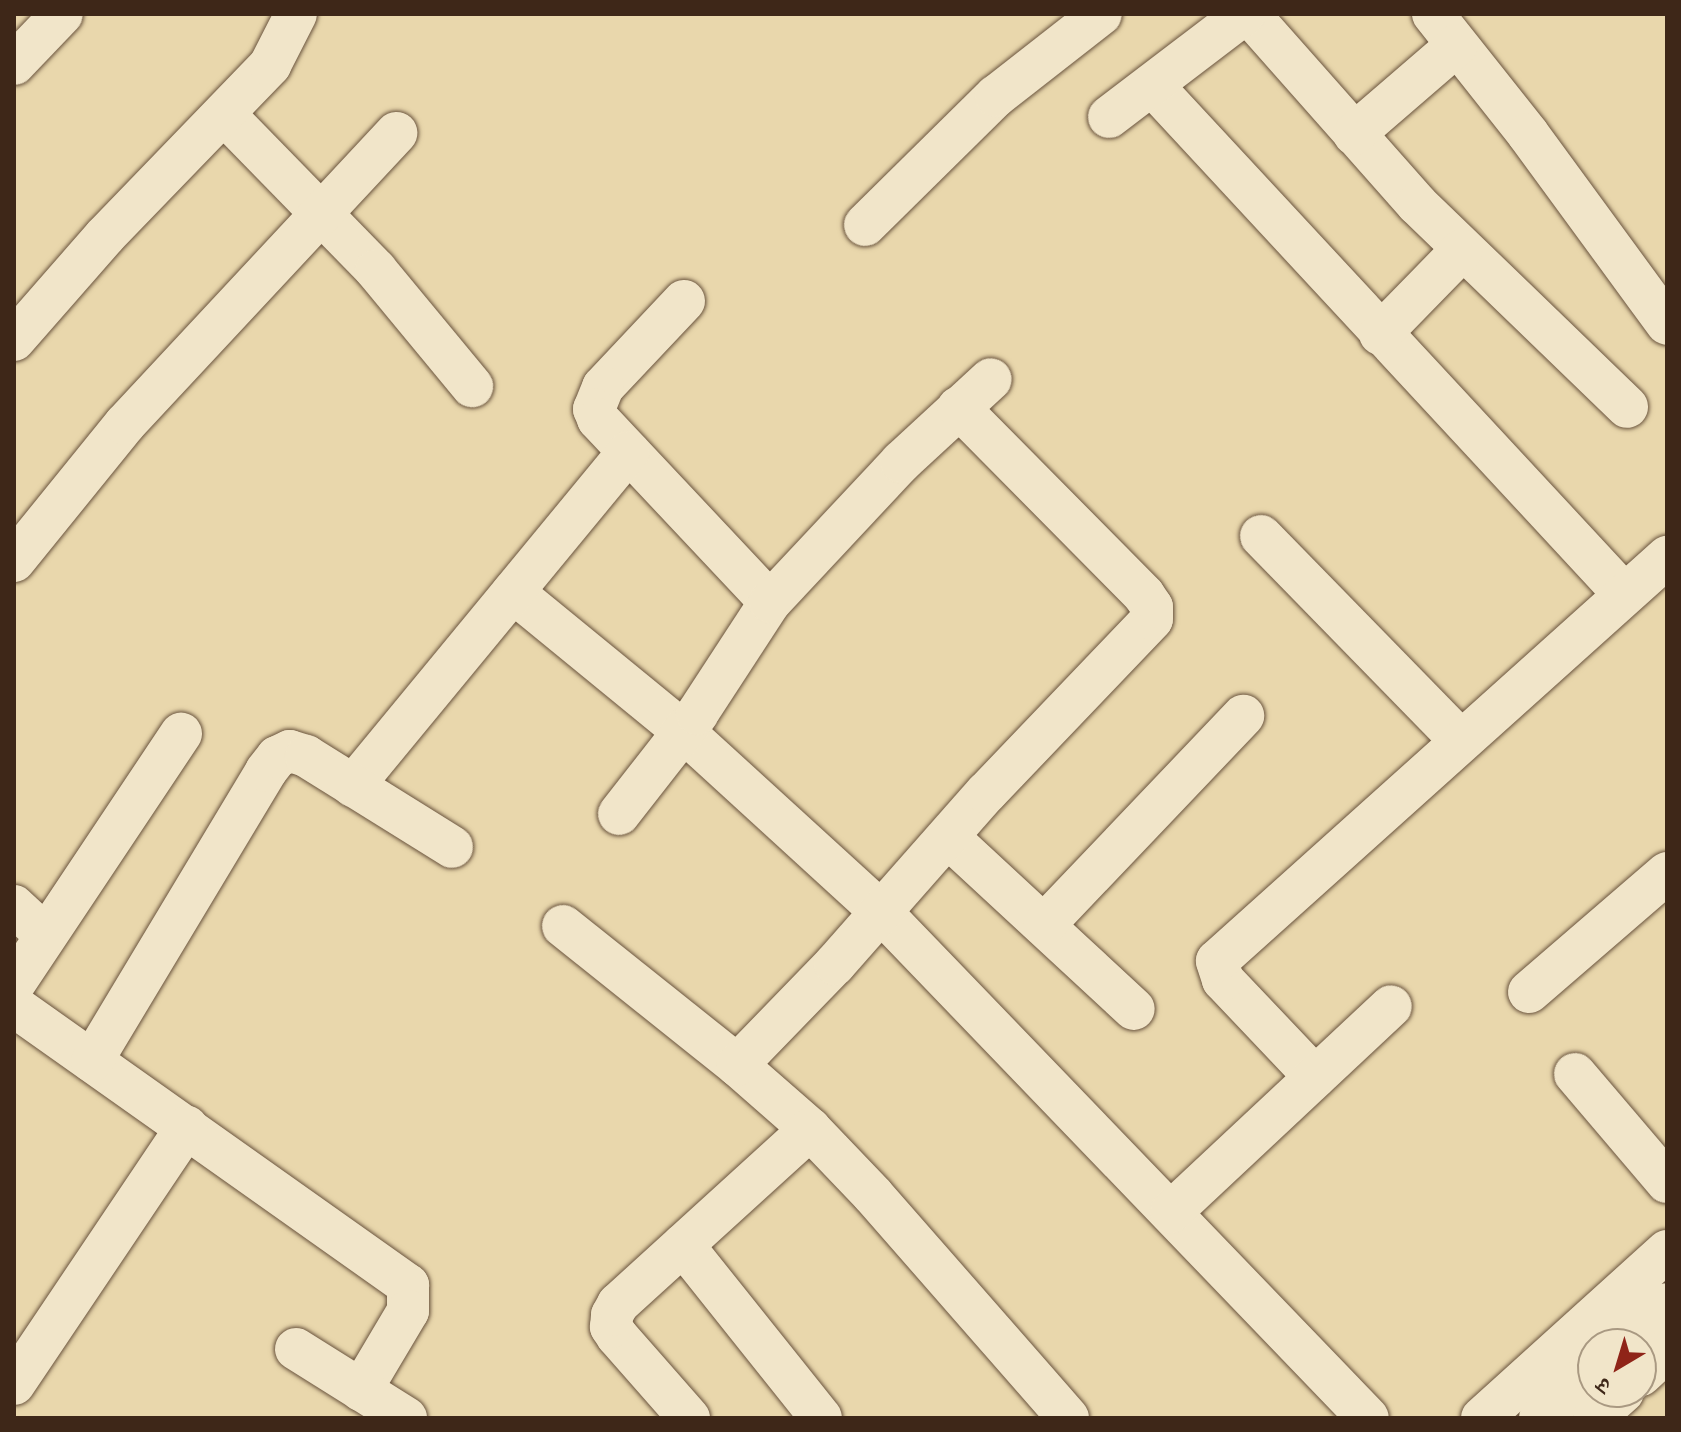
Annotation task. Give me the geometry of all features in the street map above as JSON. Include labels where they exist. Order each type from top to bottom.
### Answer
[{"type":"street","points":[[15,60],[62,14]]},
{"type":"street","points":[[14,340],[105,236],[270,65],[296,14]]},
{"type":"street","points":[[865,225],[996,96],[1101,14]]},
{"type":"street","points":[[1109,117],[1246,14],[1462,250],[1627,407]]},
{"type":"street","points":[[1354,134],[1445,29],[1528,134],[1667,324]]},
{"type":"street","points":[[1152,85],[1624,594]]},
{"type":"street","points":[[224,114],[407,305],[472,386]]},
{"type":"street","points":[[14,561],[125,424],[396,133]]},
{"type":"street","points":[[1380,334],[1462,250]]},
{"type":"street","points":[[684,301],[595,398],[594,409],[598,419],[628,452],[770,602]]},
{"type":"street","points":[[619,814],[683,731],[770,602],[958,407],[991,379]]},
{"type":"street","points":[[737,1065],[1152,619],[1152,607],[1126,575],[958,407]]},
{"type":"street","points":[[353,786],[628,452]]},
{"type":"street","points":[[1261,536],[1460,740]]},
{"type":"street","points":[[1315,1077],[1223,980],[1217,961],[1667,557]]},
{"type":"street","points":[[513,592],[683,731],[881,912],[1368,1418]]},
{"type":"street","points":[[1044,925],[1243,716]]},
{"type":"street","points":[[14,984],[181,734]]},
{"type":"street","points":[[92,1061],[277,757],[290,751],[306,756],[452,847]]},
{"type":"street","points":[[948,837],[1134,1009]]},
{"type":"street","points":[[1529,992],[1667,873]]},
{"type":"street","points":[[14,906],[45,935]]},
{"type":"street","points":[[563,926],[737,1065],[810,1129],[873,1195],[1068,1418]]},
{"type":"street","points":[[14,1006],[408,1285],[408,1311],[361,1390]]},
{"type":"street","points":[[1171,1212],[1391,1006]]},
{"type":"street","points":[[1575,1074],[1667,1182]]},
{"type":"street","points":[[14,1384],[187,1127]]},
{"type":"street","points":[[689,1418],[611,1327],[618,1304],[810,1129]]},
{"type":"street","points":[[683,1245],[821,1418]]},
{"type":"street","points":[[1482,1418],[1667,1251]]},
{"type":"street","points":[[1640,1328],[1667,1304]]},
{"type":"street","points":[[296,1349],[406,1418]]},
{"type":"street","points":[[1540,1418],[1577,1384]]}]
